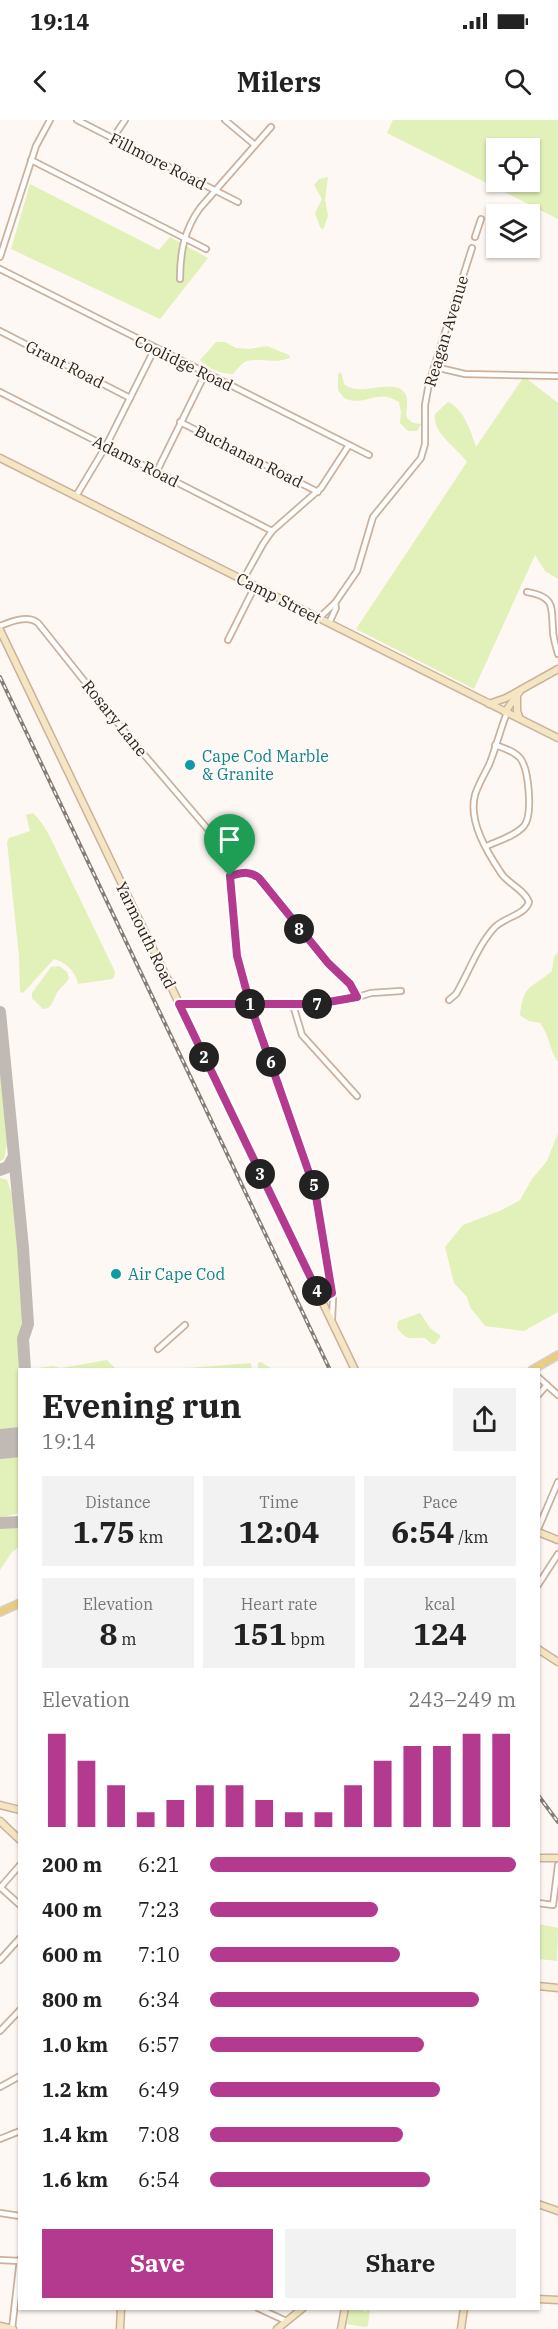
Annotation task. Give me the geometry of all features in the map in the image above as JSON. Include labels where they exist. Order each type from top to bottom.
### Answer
[{"type":"main road","name":"Camp Street","points":[[0,458],[558,738]]},
{"type":"main road","name":"Yarmouth Road","points":[[0,628],[354,1368]]},
{"type":"main road","points":[[489,704],[507,698],[558,669]]},
{"type":"main road","points":[[505,712],[520,691]]},
{"type":"main road","points":[[505,712],[507,698]]},
{"type":"main road","points":[[517,698],[517,711],[520,719]]},
{"type":"main road","points":[[535,1368],[558,1355]]},
{"type":"main road","points":[[540,1531],[558,1540]]},
{"type":"main road","points":[[0,1612],[18,1604]]},
{"type":"main road","points":[[540,1650],[558,1662]]},
{"type":"main road","points":[[0,1805],[18,1810]]},
{"type":"main road","points":[[1,1824],[18,1838]]},
{"type":"main road","points":[[540,1858],[558,1861]]},
{"type":"main road","points":[[540,1986],[558,1988]]},
{"type":"main road","points":[[540,2205],[558,2211]]},
{"type":"main road","points":[[540,2299],[558,2300]]},
{"type":"main road","points":[[120,2329],[122,2310]]},
{"type":"main road","points":[[277,2329],[300,2310]]},
{"type":"main road","points":[[341,2329],[344,2310]]},
{"type":"main road","points":[[461,2329],[465,2310]]},
{"type":"main road","points":[[0,2326],[13,2329]]},
{"type":"street","points":[[0,257],[31,160],[50,120]]},
{"type":"street","name":"Fillmore Road","points":[[77,120],[238,202]]},
{"type":"street","points":[[113,138],[125,120]]},
{"type":"street","points":[[225,120],[255,145]]},
{"type":"street","points":[[180,279],[180,260],[184,237],[197,213],[270,127]]},
{"type":"street","points":[[31,160],[206,249]]},
{"type":"street","points":[[475,237],[481,219]]},
{"type":"street","name":"Reagan Avenue","points":[[319,618],[335,603],[357,571],[373,517],[423,453],[425,405],[472,248]]},
{"type":"street","name":"Coolidge Road","points":[[0,269],[369,455]]},
{"type":"street","name":"Grant Road","points":[[0,331],[130,398]]},
{"type":"street","points":[[76,496],[106,446],[155,348]]},
{"type":"street","points":[[435,367],[465,375],[558,376]]},
{"type":"street","points":[[156,471],[205,374]]},
{"type":"street","name":"Adams Road","points":[[0,392],[272,531]]},
{"type":"street","name":"Buchanan Road","points":[[180,422],[301,481],[318,492]]},
{"type":"street","points":[[243,580],[272,531],[318,492],[349,445]]},
{"type":"street","points":[[228,640],[255,586]]},
{"type":"street","points":[[527,592],[537,594],[549,601],[558,654]]},
{"type":"street","name":"Reagan Avenue","points":[[329,623],[336,608],[335,603]]},
{"type":"street","name":"Rosary Lane","points":[[0,628],[24,619],[39,623],[129,737],[220,842],[226,854],[230,876]]},
{"type":"street","points":[[449,1000],[456,994],[495,927],[506,918],[525,910],[529,905],[527,897],[502,875],[476,824],[473,808],[505,712]]},
{"type":"street","points":[[487,846],[521,829],[530,812],[526,774],[522,762],[515,754],[495,745]]},
{"type":"street","points":[[332,1322],[332,1293],[315,1190],[250,1004],[237,956],[230,876],[248,872],[259,878],[328,963],[350,984],[357,997]]},
{"type":"street","points":[[179,1004],[317,1004],[371,993],[401,991]]},
{"type":"street","points":[[293,1005],[302,1035],[357,1096]]},
{"type":"street","points":[[321,1299],[332,1293]]},
{"type":"street","points":[[158,1349],[185,1325]]},
{"type":"street","points":[[540,1379],[558,1395]]},
{"type":"street","points":[[540,1393],[547,1385]]},
{"type":"street","points":[[540,1525],[558,1482]]},
{"type":"street","points":[[540,1582],[558,1554]]},
{"type":"street","points":[[540,1903],[553,1905],[558,1861]]},
{"type":"street","points":[[18,1867],[0,1888],[18,1903]]},
{"type":"street","points":[[0,1960],[18,1941]]},
{"type":"street","points":[[0,2031],[18,2012]]},
{"type":"street","points":[[0,2087],[18,2077]]},
{"type":"street","points":[[0,2139],[18,2132]]},
{"type":"street","points":[[0,2213],[18,2216]]},
{"type":"street","points":[[0,2260],[18,2261]]},
{"type":"street","points":[[13,2329],[18,2272]]},
{"type":"street","points":[[262,2310],[286,2321]]},
{"type":"green space","points":[[393,120],[558,120],[558,219],[540,210],[540,204],[528,204],[504,192],[540,192],[540,138],[486,138],[486,183],[387,133]]},
{"type":"green space","points":[[328,177],[325,199],[328,216],[323,230],[315,213],[322,199],[314,185],[319,179]]},
{"type":"green space","points":[[30,184],[159,250],[170,237],[208,258],[160,319],[11,249]]},
{"type":"green space","points":[[216,342],[225,342],[236,348],[249,349],[267,346],[289,355],[290,358],[278,361],[247,361],[233,374],[224,373],[200,360]]},
{"type":"green space","points":[[341,372],[344,384],[351,388],[394,387],[401,389],[407,398],[407,418],[413,423],[421,424],[417,431],[408,431],[400,423],[399,402],[391,398],[384,396],[358,401],[344,398],[338,390],[338,374]]},
{"type":"green space","points":[[523,378],[558,403],[558,579],[545,571],[535,555],[474,689],[356,629],[467,462],[441,434],[435,421],[435,414],[448,402],[454,405],[466,422],[476,447]]},
{"type":"green space","points":[[33,813],[50,838],[109,959],[115,972],[112,979],[78,984],[70,968],[54,959],[21,993],[7,842],[9,838],[30,831],[26,815]]},
{"type":"green space","points":[[558,952],[558,1062],[540,1023],[529,1021],[520,1015],[526,992],[552,971],[554,957]]},
{"type":"green space","points":[[59,966],[67,972],[69,978],[57,992],[50,1006],[43,1009],[32,998],[32,993],[51,967]]},
{"type":"green space","points":[[0,1055],[7,1144],[4,1159],[0,1161]]},
{"type":"green space","points":[[558,1133],[558,1312],[524,1331],[485,1326],[470,1307],[467,1297],[454,1283],[445,1247],[463,1225],[502,1210],[520,1200],[532,1179],[547,1161]]},
{"type":"green space","points":[[0,1178],[7,1180],[13,1197],[23,1316],[18,1339],[20,1368],[18,1368],[18,1427],[0,1429]]},
{"type":"green space","points":[[420,1313],[430,1328],[441,1336],[435,1344],[425,1338],[407,1337],[397,1328],[398,1321]]},
{"type":"green space","points":[[107,1360],[115,1368],[61,1368]]},
{"type":"green space","points":[[261,1362],[270,1368],[258,1368],[258,1363]]},
{"type":"green space","points":[[251,1363],[252,1368],[188,1368]]},
{"type":"green space","points":[[53,1366],[61,1368],[38,1368]]},
{"type":"green space","points":[[18,1457],[18,1513],[0,1518],[0,1459]]},
{"type":"green space","points":[[18,1527],[18,1548],[12,1552],[0,1570],[0,1529]]},
{"type":"green space","points":[[540,1924],[558,1928],[557,1961],[540,1959]]},
{"type":"green space","points":[[349,2310],[365,2312],[370,2310],[368,2326],[347,2324]]},
{"type":"taxiway","points":[[0,1012],[23,1248],[28,1324],[23,1339],[25,1368]]},
{"type":"taxiway","points":[[0,1170],[8,1167],[13,1158]]},
{"type":"taxiway","points":[[0,1523],[18,1522]]},
{"type":"runway","points":[[0,1444],[18,1442]]},
{"type":"railway","points":[[0,677],[329,1368]]},
{"type":"railway","points":[[540,1798],[558,1822]]},
{"type":"place","name":"Cape Cod Marble & Granite","points":[[190,765]]},
{"type":"place","name":"Air Cape Cod","points":[[116,1274]]},
{"type":"route","points":[[230,876],[237,956],[250,1004],[187,1002],[179,1004],[321,1299],[332,1293],[317,1197],[250,1004],[317,1004],[357,997],[350,984],[328,963],[259,878],[248,872],[230,876]]}]
